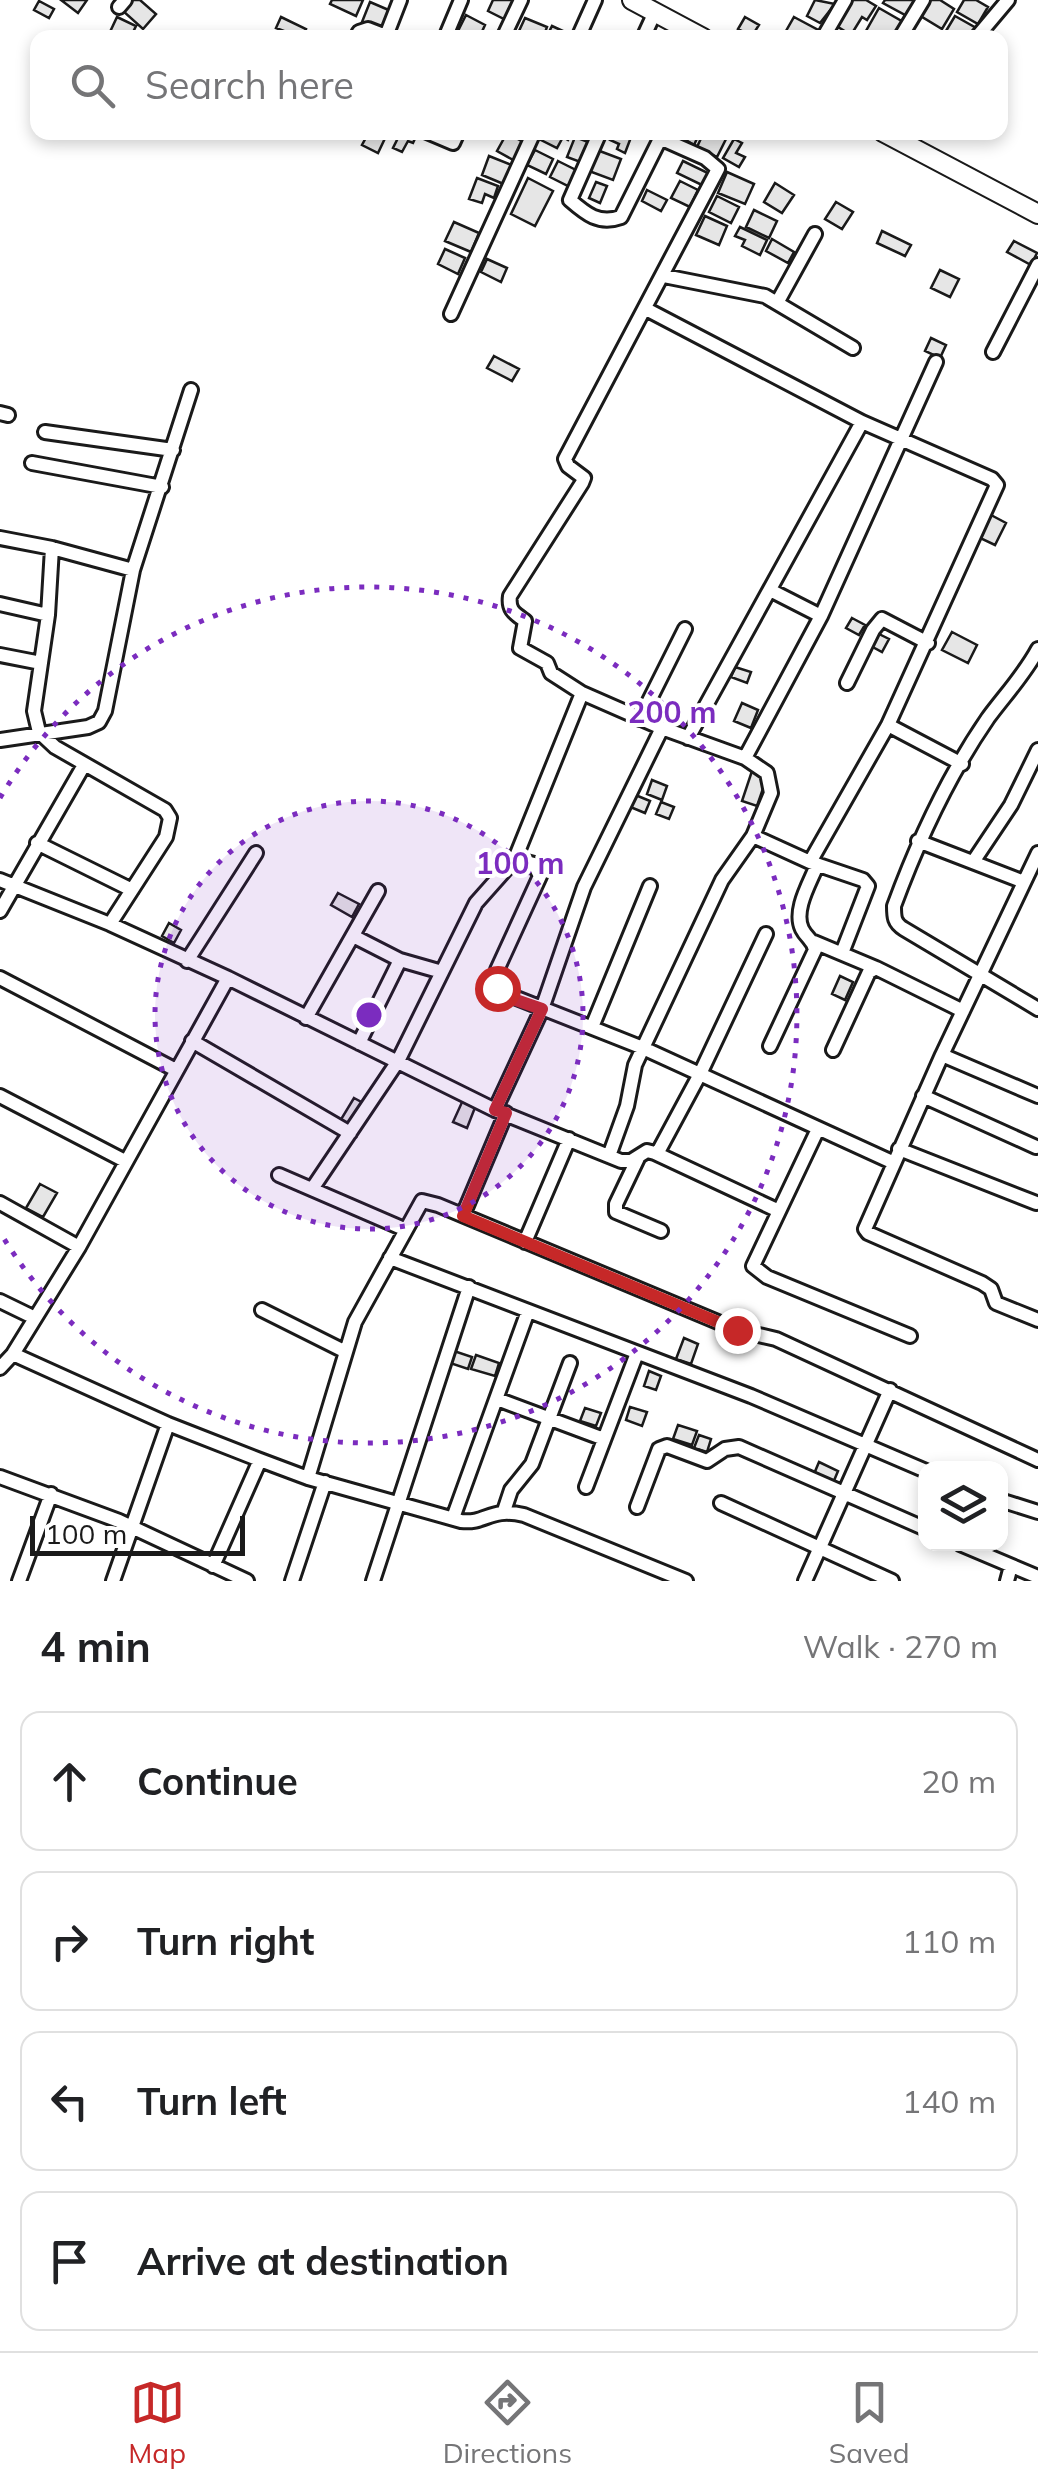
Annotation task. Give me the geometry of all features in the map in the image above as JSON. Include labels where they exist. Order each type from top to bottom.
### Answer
[{"type":"main road","points":[[632,0],[688,30]]},
{"type":"main road","points":[[913,140],[1038,214]]},
{"type":"street","points":[[388,30],[400,0]]},
{"type":"street","points":[[448,30],[461,0]]},
{"type":"street","points":[[507,30],[521,0]]},
{"type":"street","points":[[582,30],[595,0]]},
{"type":"street","points":[[828,30],[845,0]]},
{"type":"street","points":[[905,30],[923,0]]},
{"type":"street","points":[[983,30],[1008,0]]},
{"type":"street","points":[[647,30],[655,12]]},
{"type":"street","points":[[451,314],[530,140]]},
{"type":"street","points":[[596,140],[570,200],[592,218],[610,221],[621,217],[660,140]]},
{"type":"street","points":[[609,1156],[627,1106],[630,1079],[722,880],[753,836],[772,786],[767,774],[745,758],[640,719],[559,680],[546,663],[520,648],[525,622],[511,611],[510,596],[584,478],[565,459],[718,169],[671,140]]},
{"type":"street","points":[[776,303],[815,234]]},
{"type":"street","points":[[994,352],[1038,265]]},
{"type":"street","points":[[664,276],[765,296],[852,348]]},
{"type":"street","points":[[646,309],[862,422],[992,479],[997,485],[928,643],[814,864],[799,917],[801,928],[814,942],[963,1011]]},
{"type":"street","points":[[745,758],[821,616],[936,362]]},
{"type":"street","points":[[0,740],[99,722],[105,710],[133,570],[191,390]]},
{"type":"street","points":[[688,738],[862,422]]},
{"type":"street","points":[[45,432],[173,450]]},
{"type":"street","points":[[32,464],[162,487]]},
{"type":"street","points":[[0,538],[133,570]]},
{"type":"street","points":[[52,548],[48,615],[34,710],[39,732],[55,747],[164,810],[170,818],[166,837],[110,924]]},
{"type":"street","points":[[770,590],[821,616]]},
{"type":"street","points":[[0,604],[48,615]]},
{"type":"street","points":[[847,683],[873,630],[882,620],[928,643]]},
{"type":"street","points":[[640,719],[685,629]]},
{"type":"street","points":[[1038,649],[1032,674],[988,719],[918,841],[894,906],[896,924],[1038,1009]]},
{"type":"street","points":[[0,655],[41,663]]},
{"type":"street","points":[[312,1189],[398,1061],[476,903],[515,859],[582,694]]},
{"type":"street","points":[[888,725],[962,764]]},
{"type":"street","points":[[463,1216],[584,887],[662,728]]},
{"type":"street","points":[[973,862],[1011,804],[1038,750]]},
{"type":"street","points":[[0,911],[84,765]]},
{"type":"street","points":[[753,836],[814,864],[862,880],[868,886],[842,953]]},
{"type":"street","points":[[918,841],[1024,882]]},
{"type":"street","points":[[37,843],[132,890]]},
{"type":"street","points":[[1038,852],[865,1229],[982,1284],[991,1289],[996,1303],[1038,1320]]},
{"type":"street","points":[[187,961],[256,853]]},
{"type":"street","points":[[515,859],[534,864],[540,876],[497,970],[497,988],[510,998],[592,1026],[818,1128],[1036,1203]]},
{"type":"street","points":[[0,880],[110,924],[228,978],[500,1112],[609,1156],[631,1161],[648,1151],[658,1154],[778,1211]]},
{"type":"street","points":[[592,1026],[650,886]]},
{"type":"street","points":[[306,1018],[378,891]]},
{"type":"street","points":[[658,1154],[766,934]]},
{"type":"street","points":[[353,936],[400,960],[442,972]]},
{"type":"street","points":[[770,1046],[812,958],[814,942]]},
{"type":"street","points":[[360,1043],[400,960]]},
{"type":"street","points":[[834,1050],[870,972],[876,968]]},
{"type":"street","points":[[0,978],[176,1070]]},
{"type":"street","points":[[0,1368],[13,1354],[79,1248],[228,978]]},
{"type":"street","points":[[192,1041],[350,1133]]},
{"type":"street","points":[[942,1055],[1038,1096]]},
{"type":"street","points":[[0,1096],[125,1161]]},
{"type":"street","points":[[923,1096],[1036,1147]]},
{"type":"street","points":[[818,1128],[753,1266],[767,1276],[910,1336]]},
{"type":"street","points":[[524,1242],[570,1140]]},
{"type":"street","points":[[640,1155],[616,1204],[616,1212],[660,1231]]},
{"type":"street","points":[[280,1175],[404,1229]]},
{"type":"street","points":[[308,1478],[355,1322],[422,1201],[737,1330],[776,1339],[1038,1460]]},
{"type":"street","points":[[1,1207],[79,1248]]},
{"type":"street","points":[[390,1258],[469,1286],[918,1469]]},
{"type":"street","points":[[373,1581],[469,1286]]},
{"type":"street","points":[[0,1301],[36,1318]]},
{"type":"street","points":[[262,1310],[346,1352]]},
{"type":"street","points":[[453,1518],[528,1310]]},
{"type":"street","points":[[586,1488],[637,1353]]},
{"type":"street","points":[[13,1354],[168,1424],[308,1478],[472,1522],[504,1511],[524,1516],[686,1581]]},
{"type":"street","points":[[504,1511],[512,1490],[532,1464],[570,1363]]},
{"type":"street","points":[[804,1581],[890,1390]]},
{"type":"street","points":[[497,1400],[604,1439]]},
{"type":"street","points":[[112,1581],[168,1424]]},
{"type":"street","points":[[638,1507],[659,1449],[667,1446],[708,1461],[725,1449],[739,1447],[918,1526]]},
{"type":"street","points":[[213,1566],[260,1460]]},
{"type":"street","points":[[0,1477],[119,1522],[247,1581]]},
{"type":"street","points":[[292,1581],[325,1482]]},
{"type":"street","points":[[18,1581],[51,1494]]},
{"type":"street","points":[[720,1503],[892,1581]]},
{"type":"street","points":[[1008,1503],[1038,1512]]},
{"type":"street","points":[[977,1551],[1038,1577]]},
{"type":"street","points":[[1007,1581],[1012,1566]]},
{"type":"building","points":[[61,0],[87,0],[78,13]]},
{"type":"building","points":[[133,0],[140,0],[156,14],[143,29],[123,11]]},
{"type":"building","points":[[332,0],[363,0],[356,16],[330,4]]},
{"type":"building","points":[[493,0],[515,0],[506,20],[488,11]]},
{"type":"building","points":[[815,0],[835,4],[820,23],[807,16]]},
{"type":"building","points":[[851,0],[866,0],[876,6],[854,30],[835,25]]},
{"type":"building","points":[[916,0],[907,16],[883,3]]},
{"type":"building","points":[[929,0],[940,0],[954,9],[942,29],[919,15]]},
{"type":"building","points":[[964,0],[976,0],[988,7],[978,24],[957,12]]},
{"type":"building","points":[[39,1],[54,9],[49,18],[34,10]]},
{"type":"building","points":[[370,2],[391,11],[384,30],[362,22]]},
{"type":"building","points":[[879,8],[905,23],[901,30],[867,30]]},
{"type":"building","points":[[466,15],[485,25],[483,30],[458,30]]},
{"type":"building","points":[[955,16],[978,29],[977,30],[947,30]]},
{"type":"building","points":[[117,17],[136,26],[134,30],[111,30]]},
{"type":"building","points":[[281,17],[306,29],[281,30],[276,28]]},
{"type":"building","points":[[745,17],[759,25],[756,30],[738,29]]},
{"type":"building","points":[[794,17],[818,30],[787,30]]},
{"type":"building","points":[[525,18],[547,27],[546,30],[519,30]]},
{"type":"building","points":[[365,140],[384,140],[378,153],[362,145]]},
{"type":"building","points":[[397,140],[414,140],[408,141],[402,152],[393,148]]},
{"type":"building","points":[[503,140],[525,143],[515,161],[497,151]]},
{"type":"building","points":[[541,140],[561,140],[557,148]]},
{"type":"building","points":[[574,140],[591,143],[583,163],[567,157]]},
{"type":"building","points":[[610,140],[630,140],[625,153],[617,149],[619,144]]},
{"type":"building","points":[[700,140],[726,140],[717,157],[697,147]]},
{"type":"building","points":[[733,140],[742,143],[736,153],[745,157],[739,167],[723,158]]},
{"type":"building","points":[[535,150],[553,159],[546,174],[527,165]]},
{"type":"building","points":[[597,150],[621,159],[613,180],[589,171]]},
{"type":"building","points":[[489,156],[514,166],[506,185],[482,175]]},
{"type":"building","points":[[558,161],[578,171],[570,187],[550,177]]},
{"type":"building","points":[[683,161],[710,174],[704,186],[677,173]]},
{"type":"building","points":[[727,172],[754,184],[745,204],[718,193]]},
{"type":"building","points":[[477,178],[498,186],[494,198],[485,194],[482,203],[469,199]]},
{"type":"building","points":[[528,178],[553,191],[535,226],[511,214]]},
{"type":"building","points":[[680,181],[698,190],[690,207],[671,198]]},
{"type":"building","points":[[596,182],[607,186],[600,203],[589,198]]},
{"type":"building","points":[[775,183],[794,195],[782,213],[764,202]]},
{"type":"building","points":[[647,190],[667,200],[661,211],[642,201]]},
{"type":"building","points":[[717,196],[739,207],[731,223],[709,212]]},
{"type":"building","points":[[836,202],[853,212],[842,229],[825,219]]},
{"type":"building","points":[[754,210],[777,221],[769,238],[746,227]]},
{"type":"building","points":[[705,216],[727,226],[719,245],[696,235]]},
{"type":"building","points":[[454,222],[479,233],[471,252],[445,241]]},
{"type":"building","points":[[740,227],[767,240],[760,255],[742,246],[745,240],[735,236]]},
{"type":"building","points":[[882,231],[911,245],[905,256],[877,243]]},
{"type":"building","points":[[772,239],[794,252],[788,263],[766,251]]},
{"type":"building","points":[[1014,241],[1037,253],[1031,265],[1007,252]]},
{"type":"building","points":[[445,249],[465,258],[458,274],[438,264]]},
{"type":"building","points":[[487,259],[507,268],[501,282],[481,272]]},
{"type":"building","points":[[940,270],[959,279],[950,297],[931,288]]},
{"type":"building","points":[[931,338],[946,345],[940,358],[925,351]]},
{"type":"building","points":[[494,356],[519,369],[512,381],[487,368]]},
{"type":"building","points":[[991,515],[1006,523],[995,545],[980,538]]},
{"type":"building","points":[[852,618],[865,625],[859,635],[846,628]]},
{"type":"building","points":[[875,632],[889,639],[882,652],[869,645]]},
{"type":"building","points":[[952,632],[977,645],[968,663],[942,650]]},
{"type":"building","points":[[735,667],[751,672],[747,683],[731,677]]},
{"type":"building","points":[[742,703],[758,710],[751,728],[734,721]]},
{"type":"building","points":[[752,771],[767,777],[757,806],[742,801]]},
{"type":"building","points":[[652,780],[667,786],[662,800],[647,794]]},
{"type":"building","points":[[633,794],[650,801],[645,813],[628,806]]},
{"type":"building","points":[[661,802],[674,807],[669,819],[656,814]]},
{"type":"building","points":[[338,893],[359,904],[352,917],[331,905]]},
{"type":"building","points":[[169,923],[181,930],[174,943],[162,936]]},
{"type":"building","points":[[840,976],[853,982],[845,1000],[832,994]]},
{"type":"building","points":[[354,1098],[365,1104],[350,1127],[340,1121]]},
{"type":"building","points":[[463,1100],[476,1105],[467,1128],[453,1122]]},
{"type":"building","points":[[40,1184],[57,1193],[43,1217],[26,1208]]},
{"type":"building","points":[[684,1338],[698,1344],[691,1364],[676,1359]]},
{"type":"building","points":[[445,1348],[472,1357],[468,1369],[441,1360]]},
{"type":"building","points":[[476,1355],[499,1363],[495,1376],[471,1369]]},
{"type":"building","points":[[649,1371],[661,1376],[656,1390],[644,1386]]},
{"type":"building","points":[[630,1407],[647,1412],[642,1426],[626,1420]]},
{"type":"building","points":[[585,1408],[601,1413],[596,1426],[580,1421]]},
{"type":"building","points":[[678,1425],[697,1431],[692,1445],[673,1439]]},
{"type":"building","points":[[699,1435],[711,1439],[707,1452],[694,1448]]},
{"type":"building","points":[[819,1462],[838,1471],[833,1483],[814,1474]]},
{"type":"route","points":[[497,988],[510,998],[542,1009],[495,1110],[506,1113],[463,1216],[737,1330]]}]
